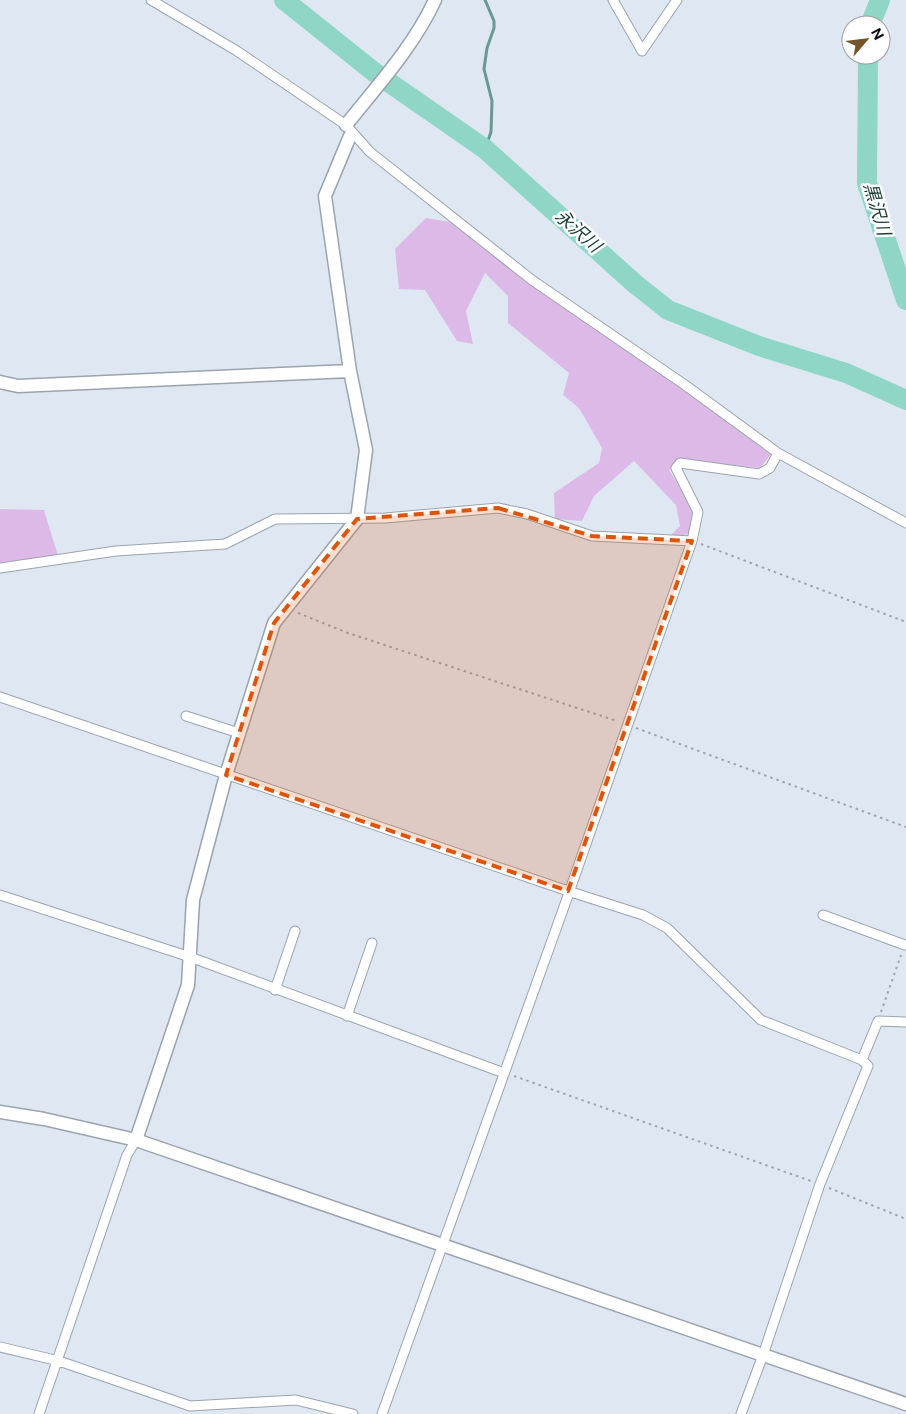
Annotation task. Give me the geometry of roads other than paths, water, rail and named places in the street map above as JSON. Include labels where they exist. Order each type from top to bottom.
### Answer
[{"type":"street","points":[[151,0],[238,51],[348,130],[370,152],[532,280],[778,453],[906,524]]},
{"type":"street","points":[[39,1414],[59,1360],[127,1155],[136,1140],[188,985],[193,900],[226,775],[274,623],[357,519],[366,450],[350,372],[325,196],[348,130],[427,16],[434,0]]},
{"type":"street","points":[[613,0],[642,50],[678,0]]},
{"type":"street","points":[[0,382],[18,386],[350,372]]},
{"type":"street","points":[[382,1414],[692,541],[698,512],[676,468],[680,463],[759,474],[770,468],[778,453]]},
{"type":"street","points":[[0,568],[116,550],[225,544],[275,520],[357,519],[498,508],[527,514],[592,536],[692,541]]},
{"type":"street","points":[[0,697],[643,915],[667,928],[761,1020],[862,1060],[868,1066],[820,1184],[763,1355],[741,1414]]},
{"type":"street","points":[[186,716],[239,734]]},
{"type":"street","points":[[0,895],[190,957],[504,1073]]},
{"type":"street","points":[[823,914],[905,945]]},
{"type":"street","points":[[275,990],[295,931]]},
{"type":"street","points":[[348,1016],[372,943]]},
{"type":"street","points":[[862,1060],[878,1020],[906,1022]]},
{"type":"street","points":[[0,1112],[44,1119],[136,1140],[442,1247],[906,1404]]},
{"type":"street","points":[[0,1347],[59,1360],[190,1406],[296,1400],[354,1414]]},
{"type":"waterway","name":"永沢川","points":[[284,0],[374,72],[485,149],[634,283],[668,310],[759,346],[846,373],[906,400]]},
{"type":"waterway","points":[[485,0],[494,21],[494,28],[487,48],[484,69],[492,101],[491,132],[485,149]]},
{"type":"waterway","name":"黒沢川","points":[[874,15],[880,0]]},
{"type":"waterway","name":"黒沢川","points":[[868,65],[867,183],[906,300]]}]
